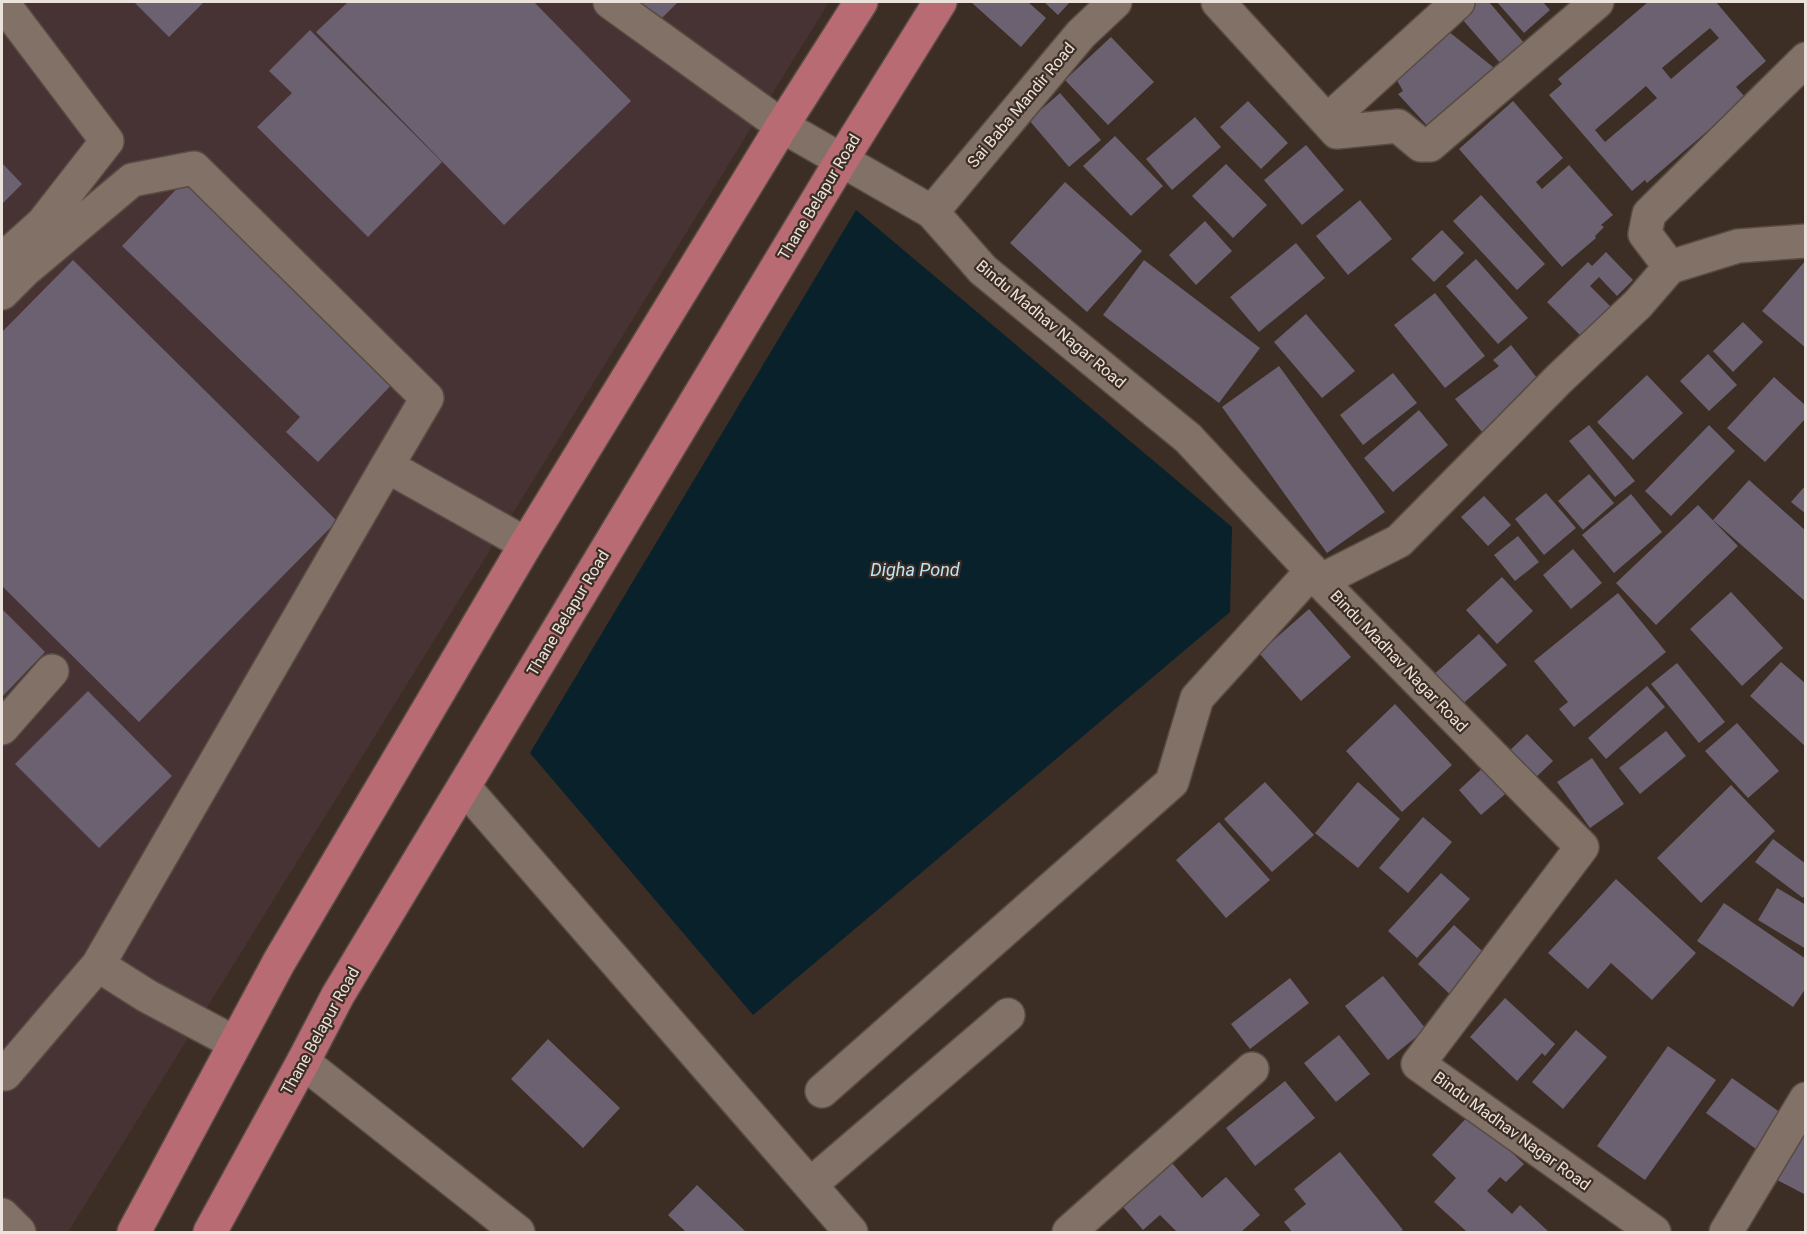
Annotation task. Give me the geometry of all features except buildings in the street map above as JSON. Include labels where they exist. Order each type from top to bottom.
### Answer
[{"type":"main road","points":[[134,1233],[279,962],[526,544],[782,126],[861,2]]},
{"type":"main road","name":"Thane Belapur Road","points":[[210,1233],[338,994],[841,161],[940,2]]},
{"type":"street","points":[[2,2],[107,141],[43,223],[2,260]]},
{"type":"street","name":"Bindu Madhav Nagar Road","points":[[610,2],[782,126],[932,212],[982,270],[1188,438],[1316,576],[1582,847],[1418,1064],[1654,1233]]},
{"type":"street","name":"Sai Baba Mandir Road","points":[[932,212],[1081,34],[1115,2]]},
{"type":"street","points":[[1218,2],[1337,132],[1398,126],[1421,145],[1430,145],[1597,2]]},
{"type":"street","points":[[1327,121],[1458,2]]},
{"type":"street","points":[[1670,267],[1645,234],[1649,214],[1806,59]]},
{"type":"street","points":[[2,294],[24,271],[132,180],[194,168],[427,398],[98,965],[5,1074]]},
{"type":"street","points":[[822,1091],[1172,783],[1197,698],[1316,576],[1399,541],[1559,379],[1638,304],[1670,267],[1738,246],[1806,241]]},
{"type":"street","points":[[387,466],[526,544]]},
{"type":"street","points":[[2,728],[52,671]]},
{"type":"street","points":[[464,787],[851,1233]]},
{"type":"street","points":[[98,965],[147,996],[236,1043]]},
{"type":"street","points":[[810,1185],[1008,1015]]},
{"type":"street","points":[[303,1062],[518,1233]]},
{"type":"street","points":[[1069,1233],[1252,1069]]},
{"type":"street","points":[[1726,1233],[1806,1099]]},
{"type":"street","points":[[2,1215],[19,1233]]},
{"type":"shaded area","points":[[2,2],[829,2],[68,1232],[2,1232]]},
{"type":"water","name":"Digha Pond","points":[[856,210],[1232,527],[1230,612],[753,1015],[530,753]]}]
